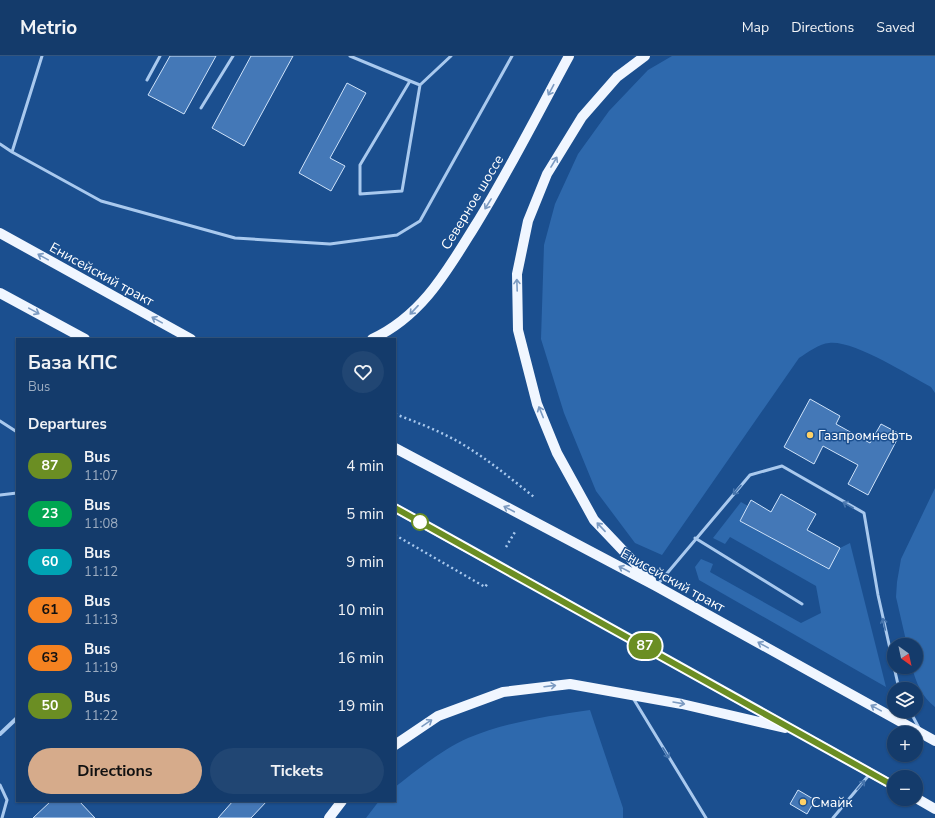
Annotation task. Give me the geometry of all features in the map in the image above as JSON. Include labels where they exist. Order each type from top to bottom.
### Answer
[{"type":"main road","name":"Северное шоссе","points":[[374,338],[386,332],[408,316],[438,284],[494,196],[569,56]]},
{"type":"main road","points":[[645,56],[617,77],[582,117],[547,174],[528,221],[517,274],[518,330],[537,404],[558,454],[594,520],[656,586]]},
{"type":"main road","name":"Енисейский тракт","points":[[0,233],[189,338]]},
{"type":"main road","points":[[0,293],[83,338]]},
{"type":"main road","name":"Енисейский тракт","points":[[396,449],[656,586],[909,726]]},
{"type":"main road","points":[[396,509],[796,730],[887,782]]},
{"type":"main road","points":[[396,744],[438,716],[503,692],[570,684],[682,704],[796,730]]},
{"type":"main road","name":"Енисейский тракт","points":[[923,734],[935,741]]},
{"type":"main road","points":[[328,818],[341,802]]},
{"type":"main road","points":[[923,802],[935,809]]},
{"type":"street","points":[[0,734],[16,719]]},
{"type":"lane","points":[[12,152],[42,56]]},
{"type":"lane","points":[[147,80],[160,56]]},
{"type":"lane","points":[[201,108],[233,56]]},
{"type":"lane","points":[[350,56],[420,85]]},
{"type":"lane","points":[[410,81],[360,165],[360,194],[402,191],[420,85],[451,56]]},
{"type":"lane","points":[[0,144],[102,201],[235,238],[330,244],[397,235],[420,221],[512,56]]},
{"type":"lane","points":[[0,421],[16,431]]},
{"type":"lane","points":[[656,586],[695,538],[750,475],[782,466],[864,514],[878,595],[898,682]]},
{"type":"lane","points":[[0,495],[16,493]]},
{"type":"lane","points":[[695,538],[802,604]]},
{"type":"lane","points":[[632,696],[706,818]]},
{"type":"lane","points":[[833,818],[871,774]]},
{"type":"lane","points":[[0,785],[7,800],[2,818]]},
{"type":"path","points":[[396,414],[457,441],[489,462],[534,497]]},
{"type":"path","points":[[506,547],[515,532]]},
{"type":"path","points":[[396,536],[485,587],[488,583]]},
{"type":"shaded area","points":[[672,56],[935,56],[935,393],[931,387],[866,352],[840,344],[829,343],[825,343],[814,349],[799,358],[662,555],[635,543],[596,491],[564,413],[541,339],[544,245],[555,204],[578,154],[609,111],[648,70]]},
{"type":"shaded area","points":[[935,488],[935,707],[923,694],[923,682],[916,682],[914,674],[923,674],[923,638],[905,638],[896,597],[901,559]]},
{"type":"shaded area","points":[[741,502],[748,506],[740,521],[828,569],[840,548],[850,543],[886,687],[699,580],[695,567],[701,559],[713,564],[710,572],[801,623],[821,613],[816,586],[730,537],[725,544],[713,538]]},
{"type":"shaded area","points":[[590,710],[623,808],[623,818],[366,818],[378,802],[396,802],[396,786],[421,767],[459,743],[483,732],[543,717]]},
{"type":"building","points":[[170,56],[216,56],[184,114],[148,95]]},
{"type":"building","points":[[251,56],[293,56],[244,146],[212,128]]},
{"type":"building","points":[[347,83],[366,93],[330,158],[345,166],[331,191],[299,173]]},
{"type":"building","points":[[810,399],[840,416],[836,424],[870,443],[881,424],[900,434],[868,495],[848,484],[858,465],[823,446],[814,464],[784,447]]},
{"type":"building","points":[[781,494],[816,514],[807,530],[840,548],[829,569],[740,521],[751,500],[771,512]]},
{"type":"building","name":"Смайк","points":[[798,790],[815,800],[807,814],[790,804]]},
{"type":"building","points":[[50,802],[80,802],[95,818],[33,818]]},
{"type":"building","points":[[232,802],[266,802],[251,818],[218,818]]},
{"type":"bus line","name":"87","points":[[396,509],[583,611],[887,782]]},
{"type":"place","name":"Газпромнефть","points":[[810,435]]},
{"type":"place","name":"Смайк","points":[[803,802]]}]
